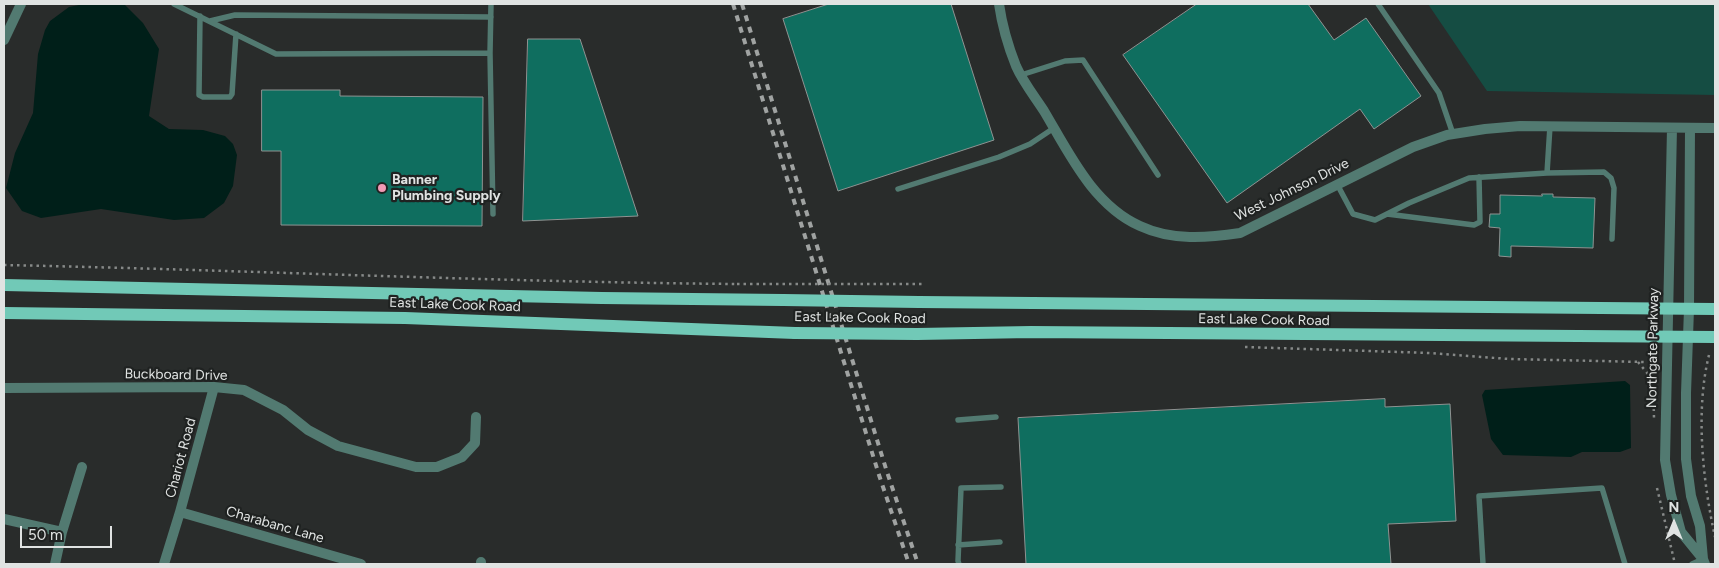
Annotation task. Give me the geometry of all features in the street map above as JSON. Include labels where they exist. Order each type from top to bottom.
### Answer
[{"type":"main road","name":"East Lake Cook Road","points":[[4,285],[602,298],[1715,309]]},
{"type":"main road","name":"East Lake Cook Road","points":[[4,313],[405,318],[795,333],[917,334],[1031,332],[1715,337]]},
{"type":"street","points":[[4,40],[21,4]]},
{"type":"street","name":"West Johnson Drive","points":[[999,4],[1007,40],[1017,68],[1078,167],[1100,196],[1121,215],[1140,226],[1163,234],[1181,237],[1210,237],[1240,233],[1413,147],[1453,134],[1520,126],[1715,128]]},
{"type":"street","name":"Northgate Parkway","points":[[1672,128],[1665,460],[1671,496],[1681,532],[1704,561]]},
{"type":"street","points":[[1690,128],[1686,459],[1691,496],[1700,526],[1704,561]]},
{"type":"street","name":"Buckboard Drive","points":[[4,388],[214,387],[244,390],[283,410],[308,430],[338,446],[416,467],[438,467],[462,457],[474,443],[476,417]]},
{"type":"street","name":"Chariot Road","points":[[164,564],[214,387]]},
{"type":"street","points":[[55,564],[62,532],[82,467]]},
{"type":"street","name":"Charabanc Lane","points":[[180,512],[362,564]]},
{"type":"street","points":[[4,519],[62,532]]},
{"type":"lane","points":[[174,4],[276,54],[490,53]]},
{"type":"lane","points":[[491,4],[493,214]]},
{"type":"lane","points":[[1378,4],[1439,93],[1453,134]]},
{"type":"lane","points":[[210,21],[235,15],[491,17]]},
{"type":"lane","points":[[200,16],[199,95],[203,97],[230,97],[232,94],[236,34]]},
{"type":"lane","points":[[1021,75],[1065,61],[1084,60],[1158,175]]},
{"type":"lane","points":[[1547,173],[1550,126]]},
{"type":"lane","points":[[898,189],[999,157],[1030,144],[1054,128]]},
{"type":"lane","points":[[1337,184],[1353,214],[1375,220],[1469,178],[1547,173],[1604,172],[1611,178],[1614,188],[1612,238]]},
{"type":"lane","points":[[1386,214],[1474,225],[1480,222],[1479,177]]},
{"type":"lane","points":[[958,420],[996,417]]},
{"type":"lane","points":[[959,564],[961,488],[1000,487]]},
{"type":"lane","points":[[1483,564],[1479,496],[1602,488],[1625,564]]},
{"type":"lane","points":[[958,545],[1000,542]]},
{"type":"lane","points":[[1692,564],[1704,561]]},
{"type":"path","points":[[4,265],[737,284],[925,284]]},
{"type":"path","points":[[1236,347],[1430,353],[1529,360],[1646,362]]},
{"type":"path","points":[[1709,355],[1703,377],[1704,468],[1707,500],[1715,537]]},
{"type":"shaded area","points":[[84,4],[125,5],[143,23],[159,49],[149,116],[169,129],[203,130],[225,136],[233,144],[237,155],[233,186],[224,203],[204,218],[174,220],[101,209],[41,218],[22,211],[6,188],[15,153],[33,113],[38,54],[45,30],[50,21],[69,7]]},
{"type":"shaded area","points":[[1428,4],[1715,4],[1715,95],[1487,91]]},
{"type":"shaded area","points":[[1625,381],[1630,385],[1631,448],[1620,452],[1582,452],[1571,457],[1503,455],[1491,439],[1482,395],[1485,390]]},
{"type":"building","points":[[829,4],[951,4],[994,140],[838,191],[783,19]]},
{"type":"building","points":[[1197,4],[1308,4],[1334,40],[1366,18],[1421,96],[1374,129],[1360,109],[1227,203],[1123,55]]},
{"type":"building","points":[[528,39],[580,39],[638,216],[523,221]]},
{"type":"building","name":"Banner Plumbing Supply","points":[[262,90],[340,90],[340,96],[483,97],[482,226],[281,225],[281,151],[262,151]]},
{"type":"building","points":[[1542,194],[1553,194],[1553,197],[1595,198],[1593,248],[1511,246],[1511,257],[1499,256],[1500,228],[1489,227],[1490,214],[1500,214],[1500,195],[1542,196]]},
{"type":"building","points":[[1385,399],[1385,407],[1450,404],[1456,521],[1388,524],[1391,564],[1026,564],[1018,418]]},
{"type":"railway","points":[[733,4],[879,475],[909,564]]},
{"type":"railway","points":[[742,4],[887,472],[918,564]]},
{"type":"place","name":"Banner Plumbing Supply","points":[[382,188]]}]
